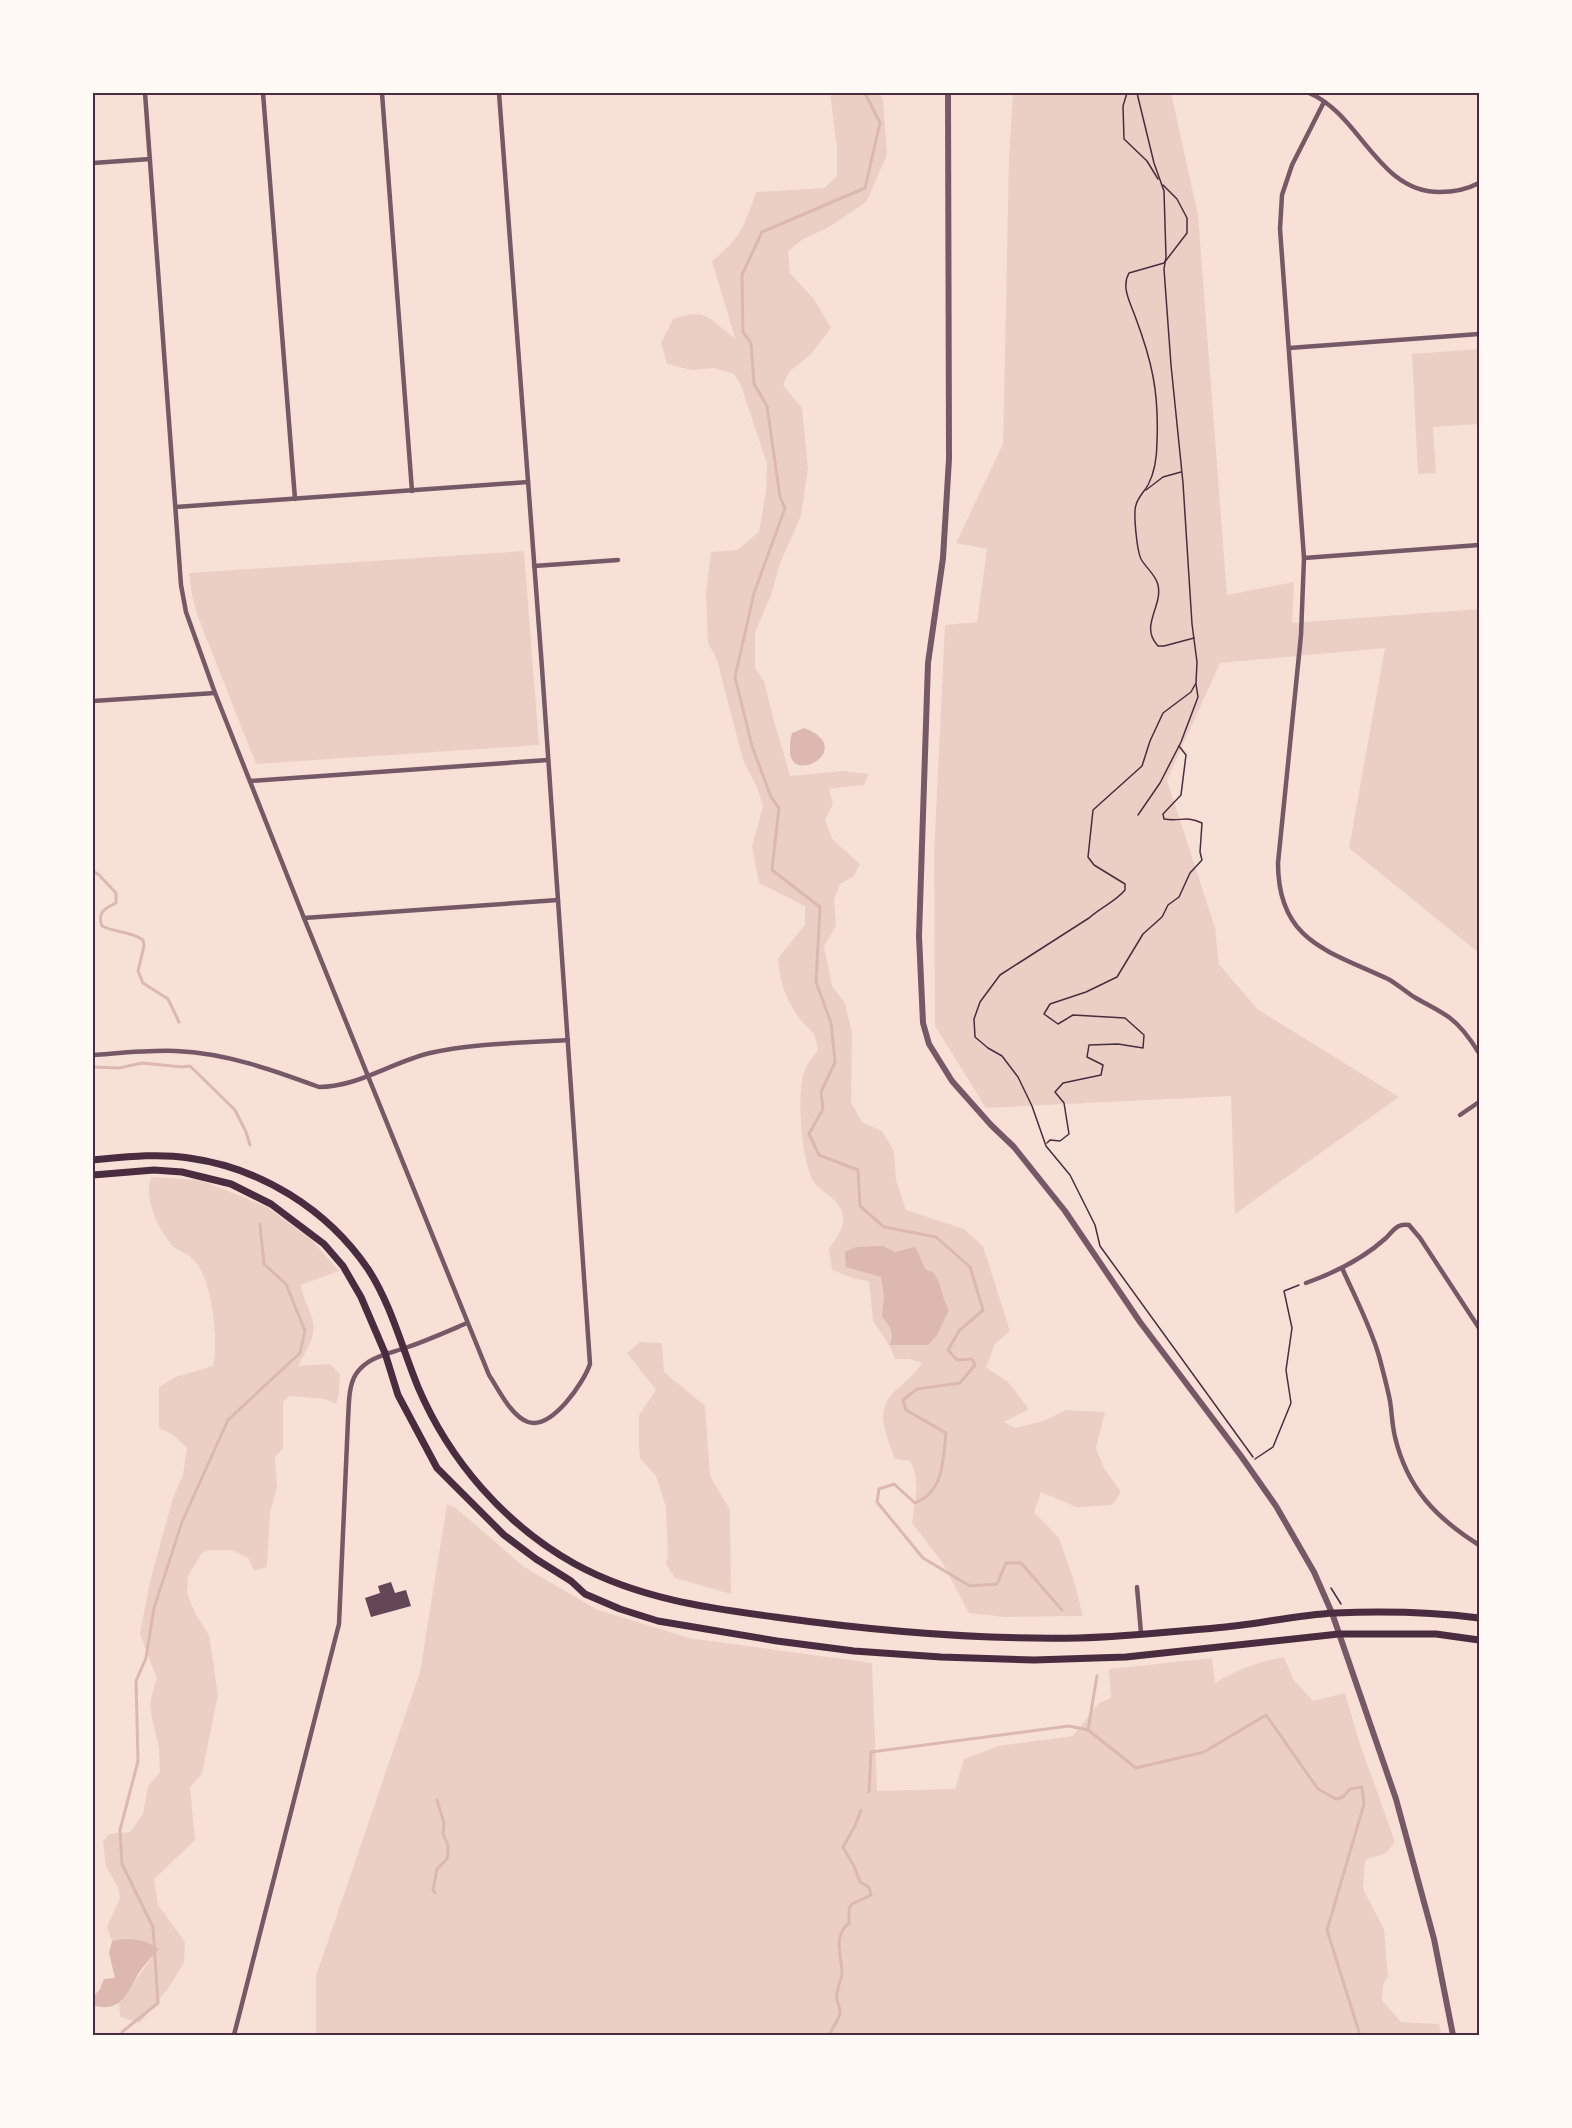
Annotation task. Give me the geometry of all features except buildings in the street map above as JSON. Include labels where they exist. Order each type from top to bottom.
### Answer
[{"type":"main road","points":[[93,1160],[150,1155],[188,1158],[223,1165],[251,1174],[292,1196],[334,1228],[369,1270],[404,1348],[419,1390],[438,1427],[458,1460],[487,1494],[513,1520],[544,1545],[613,1583],[650,1596],[813,1623],[900,1632],[1008,1638],[1083,1638],[1220,1628],[1332,1613],[1431,1613],[1479,1618]]},
{"type":"main road","points":[[93,1175],[154,1170],[182,1172],[231,1185],[271,1204],[324,1244],[343,1266],[361,1297],[385,1353],[398,1395],[436,1468],[485,1519],[536,1559],[571,1581],[585,1594],[620,1609],[658,1620],[777,1641],[854,1651],[941,1657],[1034,1660],[1126,1658],[1340,1634],[1436,1634],[1479,1640]]},
{"type":"street","points":[[145,93],[181,585],[186,612],[215,693],[304,918],[489,1375],[517,1414],[529,1422],[540,1422],[558,1411],[580,1385],[590,1364],[499,93]]},
{"type":"street","points":[[263,93],[295,499]]},
{"type":"street","points":[[382,93],[412,491]]},
{"type":"street","points":[[948,93],[949,459],[943,558],[928,663],[919,936],[923,1023],[929,1044],[952,1081],[1014,1147],[1065,1211],[1140,1323],[1276,1506],[1314,1572],[1340,1634],[1404,1830],[1434,1939],[1453,2035]]},
{"type":"street","points":[[1309,93],[1341,115],[1397,178],[1419,190],[1452,192],[1468,189],[1479,183]]},
{"type":"street","points":[[1324,102],[1292,165],[1282,195],[1280,229],[1304,558],[1301,635],[1278,882],[1288,913],[1298,928],[1323,950],[1389,980],[1449,1018],[1468,1036],[1479,1053]]},
{"type":"street","points":[[93,163],[150,159]]},
{"type":"street","points":[[1289,348],[1479,334]]},
{"type":"street","points":[[176,507],[528,482]]},
{"type":"street","points":[[1304,558],[1479,545]]},
{"type":"street","points":[[534,566],[618,560]]},
{"type":"street","points":[[93,701],[215,693]]},
{"type":"street","points":[[250,781],[548,760]]},
{"type":"street","points":[[304,918],[558,900]]},
{"type":"street","points":[[93,1055],[152,1051],[209,1054],[240,1060],[320,1087],[332,1087],[348,1084],[410,1058],[430,1053],[458,1048],[568,1040]]},
{"type":"street","points":[[1460,1115],[1479,1102]]},
{"type":"street","points":[[1306,1282],[1342,1268],[1371,1249],[1394,1228],[1406,1225],[1420,1238],[1479,1328]]},
{"type":"street","points":[[1342,1268],[1365,1317],[1379,1356],[1390,1400],[1395,1436],[1403,1462],[1415,1486],[1434,1511],[1455,1530],[1479,1545]]},
{"type":"street","points":[[234,2035],[339,1624],[350,1395],[355,1375],[366,1364],[385,1353],[404,1348],[467,1323]]},
{"type":"street","points":[[1137,1587],[1141,1634]]},
{"type":"path","points":[[1127,93],[1123,106],[1124,139],[1147,161],[1161,183],[1177,199],[1187,218],[1188,226],[1187,233],[1165,262],[1129,273],[1125,280],[1126,291],[1149,353],[1158,406],[1157,454],[1149,483],[1135,506],[1139,555],[1159,588],[1158,601],[1150,624],[1151,636],[1158,645],[1164,646],[1195,638]]},
{"type":"path","points":[[1137,93],[1164,191],[1165,262],[1171,365],[1182,472],[1198,697],[1179,746],[1160,783],[1138,815]]},
{"type":"path","points":[[1145,490],[1163,477],[1182,472]]},
{"type":"path","points":[[1196,683],[1191,692],[1163,713],[1142,766],[1093,810],[1088,857],[1094,865],[1125,884],[1125,890],[1119,898],[1101,907],[1089,918],[1000,975],[980,1002],[974,1019],[975,1037],[1002,1056],[1018,1077],[1046,1144],[1070,1175],[1095,1225],[1100,1246],[1254,1459],[1273,1447],[1291,1403],[1286,1370],[1292,1328],[1284,1291],[1306,1282]]},
{"type":"path","points":[[1046,1144],[1050,1140],[1060,1141],[1069,1134],[1064,1103],[1055,1092],[1063,1083],[1101,1075],[1103,1065],[1087,1057],[1089,1045],[1118,1044],[1143,1048],[1144,1035],[1125,1018],[1073,1015],[1058,1024],[1044,1014],[1050,1004],[1086,992],[1117,977],[1143,934],[1162,917],[1168,904],[1179,897],[1190,873],[1202,860],[1200,852],[1202,823],[1191,818],[1173,821],[1164,819],[1163,814],[1181,795],[1186,755],[1179,746]]},
{"type":"path","points":[[1328,1582],[1348,1613]]},
{"type":"shaded area","points":[[830,93],[880,93],[883,100],[887,155],[866,202],[829,227],[802,240],[788,251],[790,273],[814,299],[831,328],[811,354],[789,372],[783,385],[802,408],[808,468],[801,516],[780,563],[771,595],[755,632],[755,668],[764,681],[790,776],[842,771],[869,774],[864,785],[829,789],[833,804],[825,820],[833,840],[860,864],[854,876],[840,884],[834,899],[836,926],[824,946],[832,986],[845,1003],[852,1033],[851,1103],[862,1122],[882,1131],[894,1151],[896,1180],[906,1210],[964,1229],[983,1246],[1010,1331],[995,1344],[986,1367],[1008,1382],[1029,1409],[1004,1422],[1015,1428],[1043,1421],[1066,1410],[1105,1412],[1096,1448],[1104,1468],[1121,1492],[1112,1505],[1076,1507],[1041,1492],[1034,1512],[1059,1538],[1083,1616],[1004,1617],[969,1613],[942,1562],[912,1523],[916,1491],[913,1469],[910,1461],[895,1459],[883,1416],[887,1400],[922,1363],[909,1359],[895,1359],[888,1343],[873,1321],[869,1281],[855,1279],[832,1270],[829,1249],[840,1232],[843,1222],[842,1212],[840,1207],[814,1182],[806,1159],[801,1126],[802,1079],[806,1066],[818,1050],[813,1033],[801,1021],[786,995],[778,958],[805,925],[805,906],[759,883],[752,846],[763,806],[757,787],[743,760],[717,660],[708,643],[706,593],[711,552],[737,550],[759,532],[766,491],[767,464],[741,386],[734,374],[714,368],[692,370],[667,364],[661,343],[673,319],[694,314],[707,317],[735,338],[712,261],[736,238],[756,192],[824,188],[837,176],[837,148]]},
{"type":"shaded area","points":[[1013,93],[1171,93],[1198,215],[1227,595],[1294,582],[1292,623],[1479,609],[1479,633],[1477,634],[1479,953],[1349,848],[1385,648],[1220,663],[1167,780],[1215,928],[1219,964],[1257,1009],[1399,1097],[1235,1214],[1231,1096],[986,1108],[935,1026],[934,854],[945,625],[977,622],[987,549],[956,543],[1003,444],[1009,159]]},
{"type":"shaded area","points":[[1479,349],[1479,424],[1433,427],[1436,473],[1418,474],[1412,354]]},
{"type":"shaded area","points":[[524,551],[539,745],[256,764],[198,617],[189,573]]},
{"type":"shaded area","points":[[804,728],[819,736],[824,745],[823,753],[818,760],[809,765],[793,762],[790,752],[792,733]]},
{"type":"shaded area","points":[[151,1177],[201,1180],[267,1207],[312,1240],[339,1271],[301,1285],[314,1327],[309,1345],[298,1366],[330,1364],[340,1374],[336,1404],[324,1399],[289,1396],[283,1402],[283,1449],[275,1457],[277,1487],[270,1513],[267,1567],[254,1571],[248,1558],[232,1550],[209,1550],[202,1553],[188,1576],[187,1592],[195,1613],[209,1635],[218,1695],[202,1774],[190,1787],[195,1840],[154,1879],[158,1905],[185,1942],[184,1963],[167,1990],[140,2023],[120,2017],[119,2004],[159,1949],[121,1939],[112,1941],[107,1927],[120,1898],[118,1887],[106,1867],[103,1841],[109,1834],[130,1832],[143,1814],[148,1786],[160,1772],[159,1747],[151,1709],[157,1679],[140,1634],[150,1581],[173,1498],[183,1475],[187,1448],[172,1434],[159,1428],[159,1387],[176,1377],[213,1366],[215,1355],[210,1295],[205,1281],[194,1260],[173,1246],[161,1229],[153,1212],[149,1194]]},
{"type":"shaded area","points":[[883,1246],[895,1252],[915,1247],[926,1270],[933,1272],[938,1281],[949,1310],[937,1335],[928,1345],[890,1345],[891,1330],[882,1317],[884,1296],[881,1277],[846,1267],[845,1252],[856,1247]]},
{"type":"shaded area","points":[[640,1342],[662,1343],[664,1372],[705,1406],[710,1476],[730,1510],[731,1594],[675,1578],[666,1564],[668,1556],[666,1507],[656,1476],[640,1458],[639,1446],[639,1415],[656,1390],[627,1353]]},
{"type":"shaded area","points":[[447,1504],[456,1508],[524,1567],[596,1609],[689,1638],[872,1663],[877,1791],[955,1789],[964,1759],[998,1746],[1073,1736],[1099,1703],[1111,1698],[1109,1669],[1212,1658],[1215,1683],[1248,1667],[1284,1657],[1293,1679],[1313,1701],[1345,1693],[1360,1744],[1395,1842],[1386,1853],[1365,1860],[1363,1889],[1384,1929],[1388,1976],[1383,1985],[1382,2000],[1401,2022],[1439,2024],[1442,2035],[316,2035],[316,1976],[420,1672]]},
{"type":"shaded area","points":[[121,1939],[141,1941],[159,1949],[143,1967],[120,2002],[113,2006],[94,2006],[93,1997],[100,1989],[104,1979],[115,1978],[109,1953],[112,1941]]},
{"type":"waterway","points":[[865,93],[880,123],[865,188],[762,232],[742,275],[743,332],[751,343],[754,384],[767,406],[780,497],[785,508],[754,593],[735,677],[752,746],[771,797],[779,808],[772,870],[820,907],[816,982],[831,1023],[835,1062],[821,1092],[823,1109],[809,1134],[819,1155],[858,1170],[860,1206],[884,1227],[936,1237],[970,1267],[983,1310],[959,1331],[948,1350],[957,1360],[972,1359],[975,1365],[960,1383],[917,1389],[903,1400],[906,1410],[946,1433],[943,1464],[937,1483],[925,1498],[915,1503],[894,1484],[879,1489],[877,1502],[923,1558],[970,1586],[997,1584],[1006,1563],[1021,1563],[1062,1610]]},
{"type":"waterway","points":[[93,871],[116,893],[116,903],[101,914],[102,926],[143,940],[144,946],[138,971],[143,983],[168,999],[179,1022]]},
{"type":"waterway","points":[[93,1067],[119,1068],[142,1063],[190,1066],[235,1110],[250,1145]]},
{"type":"waterway","points":[[122,2032],[158,2003],[153,1927],[122,1864],[120,1830],[138,1761],[136,1681],[146,1658],[154,1608],[182,1522],[228,1420],[300,1353],[305,1331],[286,1284],[264,1264],[260,1224]]},
{"type":"waterway","points":[[1088,1730],[1097,1676]]},
{"type":"waterway","points":[[869,1792],[871,1752],[1069,1726],[1088,1730],[1136,1768],[1204,1752],[1266,1715],[1318,1789],[1336,1799],[1343,1797],[1350,1789],[1362,1787],[1364,1804],[1327,1930],[1360,2035]]},
{"type":"waterway","points":[[435,1893],[433,1890],[437,1869],[447,1859],[448,1854],[448,1845],[443,1834],[444,1823],[437,1800]]},
{"type":"waterway","points":[[829,2035],[840,2014],[837,2002],[842,1972],[839,1939],[849,1923],[849,1908],[852,1904],[871,1895],[869,1887],[860,1882],[843,1847],[861,1810]]}]
